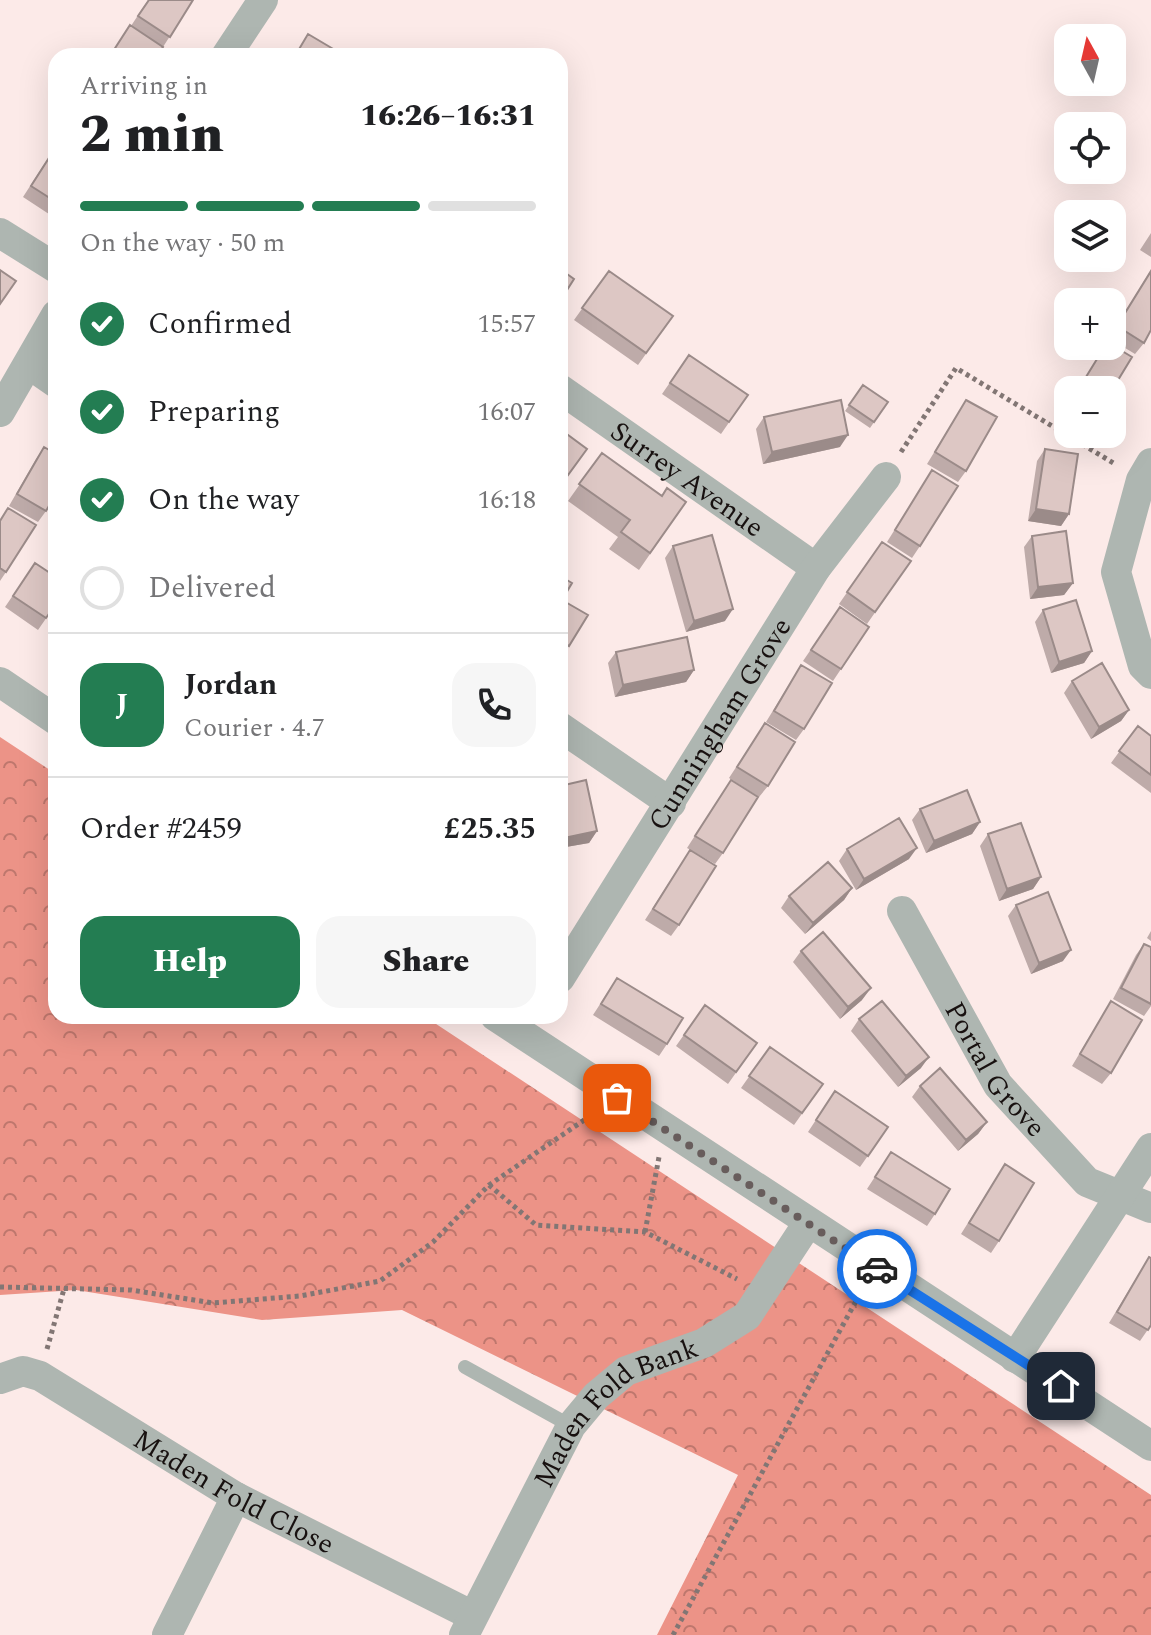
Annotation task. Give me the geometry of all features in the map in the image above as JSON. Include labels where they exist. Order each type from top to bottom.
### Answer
[{"type":"street","points":[[231,48],[263,0]]},
{"type":"street","points":[[0,233],[48,263]]},
{"type":"street","points":[[0,412],[48,330]]},
{"type":"street","points":[[30,365],[48,377]]},
{"type":"street","name":"Surrey Avenue","points":[[568,395],[816,568]]},
{"type":"street","points":[[1146,472],[1116,572],[1143,666],[1151,674]]},
{"type":"street","name":"Cunningham Grove","points":[[568,965],[816,568],[886,477]]},
{"type":"street","points":[[0,682],[48,715]]},
{"type":"street","points":[[568,732],[671,803]]},
{"type":"street","name":"Portal Grove","points":[[902,911],[998,1085],[1087,1182],[1151,1208]]},
{"type":"street","points":[[529,1026],[617,1098],[1151,1446]]},
{"type":"street","points":[[1015,1358],[1151,1148]]},
{"type":"street","name":"Maden Fold Bank","points":[[468,1625],[571,1426],[596,1396],[626,1371],[704,1343],[747,1316],[808,1223]]},
{"type":"street","points":[[0,1379],[23,1371],[40,1376]]},
{"type":"street","name":"Maden Fold Close","points":[[40,1376],[236,1497],[468,1625]]},
{"type":"street","points":[[167,1635],[236,1497]]},
{"type":"lane","points":[[465,1367],[571,1426]]},
{"type":"path","points":[[886,477],[956,368],[1146,472]]},
{"type":"path","points":[[0,1287],[131,1290],[213,1303],[300,1296],[380,1281],[433,1242],[489,1185],[617,1098]]},
{"type":"path","points":[[645,1232],[664,1128]]},
{"type":"path","points":[[489,1185],[536,1225],[645,1232],[763,1292]]},
{"type":"path","points":[[673,1635],[874,1267]]},
{"type":"path","points":[[40,1376],[64,1289]]},
{"type":"green space","points":[[0,737],[48,769],[48,1024],[436,1024],[1151,1495],[1151,1635],[657,1635],[738,1475],[402,1310],[262,1320],[76,1290],[0,1295]]},
{"type":"building","points":[[149,0],[193,0],[170,37],[138,16]]},
{"type":"building","points":[[130,25],[163,47],[162,48],[115,48]]},
{"type":"building","points":[[308,34],[332,48],[300,48]]},
{"type":"building","points":[[48,159],[48,197],[31,186]]},
{"type":"building","points":[[0,270],[16,281],[0,304]]},
{"type":"building","points":[[609,271],[673,316],[646,353],[582,308]]},
{"type":"building","points":[[1151,271],[1151,330],[1144,343],[1126,332],[1126,311]]},
{"type":"building","points":[[568,275],[574,279],[568,288]]},
{"type":"building","points":[[1126,353],[1132,357],[1120,376],[1087,376],[1096,360],[1126,360]]},
{"type":"building","points":[[689,355],[748,395],[729,422],[670,383]]},
{"type":"building","points":[[863,385],[888,402],[874,422],[849,405]]},
{"type":"building","points":[[841,400],[848,435],[772,452],[764,417]]},
{"type":"building","points":[[966,400],[997,417],[966,471],[935,452]]},
{"type":"building","points":[[568,435],[587,449],[568,475]]},
{"type":"building","points":[[44,447],[48,449],[46,511],[17,494]]},
{"type":"building","points":[[1045,449],[1078,454],[1069,514],[1036,509]]},
{"type":"building","points":[[602,453],[662,496],[667,488],[686,502],[650,553],[621,532],[630,520],[579,484]]},
{"type":"building","points":[[932,470],[958,486],[920,546],[895,530]]},
{"type":"building","points":[[8,508],[36,525],[6,572],[0,568],[0,521]]},
{"type":"building","points":[[1066,531],[1073,583],[1038,587],[1032,536]]},
{"type":"building","points":[[712,535],[733,609],[694,621],[673,546]]},
{"type":"building","points":[[882,542],[911,561],[875,612],[847,592]]},
{"type":"building","points":[[35,563],[48,572],[46,618],[13,596]]},
{"type":"building","points":[[1076,600],[1092,651],[1059,662],[1043,610]]},
{"type":"building","points":[[568,603],[588,615],[568,645]]},
{"type":"building","points":[[840,607],[869,627],[841,669],[811,650]]},
{"type":"building","points":[[687,637],[694,670],[623,685],[616,652]]},
{"type":"building","points":[[1102,663],[1129,710],[1099,727],[1072,681]]},
{"type":"building","points":[[801,665],[832,683],[804,729],[774,711]]},
{"type":"building","points":[[765,723],[795,742],[768,786],[737,767]]},
{"type":"building","points":[[1138,726],[1151,736],[1151,775],[1119,751]]},
{"type":"building","points":[[586,780],[597,831],[568,837],[568,784]]},
{"type":"building","points":[[731,780],[758,797],[723,853],[695,836]]},
{"type":"building","points":[[967,790],[980,822],[934,841],[920,809]]},
{"type":"building","points":[[899,818],[917,848],[864,879],[847,849]]},
{"type":"building","points":[[1021,823],[1041,877],[1007,889],[988,834]]},
{"type":"building","points":[[690,850],[716,866],[679,925],[653,909]]},
{"type":"building","points":[[828,862],[852,888],[813,923],[789,896]]},
{"type":"building","points":[[1048,892],[1071,950],[1039,963],[1016,905]]},
{"type":"building","points":[[823,932],[871,988],[848,1007],[801,951]]},
{"type":"building","points":[[1144,944],[1151,947],[1151,1004],[1121,988]]},
{"type":"building","points":[[617,978],[683,1018],[667,1044],[601,1004]]},
{"type":"building","points":[[882,1001],[929,1057],[906,1076],[859,1019]]},
{"type":"building","points":[[1111,1001],[1142,1020],[1111,1073],[1080,1054]]},
{"type":"building","points":[[705,1005],[757,1043],[736,1072],[684,1035]]},
{"type":"building","points":[[770,1047],[823,1084],[802,1113],[749,1076]]},
{"type":"building","points":[[940,1068],[987,1122],[966,1140],[920,1086]]},
{"type":"building","points":[[835,1091],[888,1127],[868,1156],[816,1120]]},
{"type":"building","points":[[891,1152],[950,1189],[935,1214],[875,1177]]},
{"type":"building","points":[[1005,1164],[1034,1183],[999,1241],[969,1223]]},
{"type":"building","points":[[1149,1257],[1151,1325],[1148,1330],[1117,1312]]},
{"type":"way so far","points":[[617,1098],[877,1269]]},
{"type":"route","points":[[877,1269],[1061,1386]]}]
